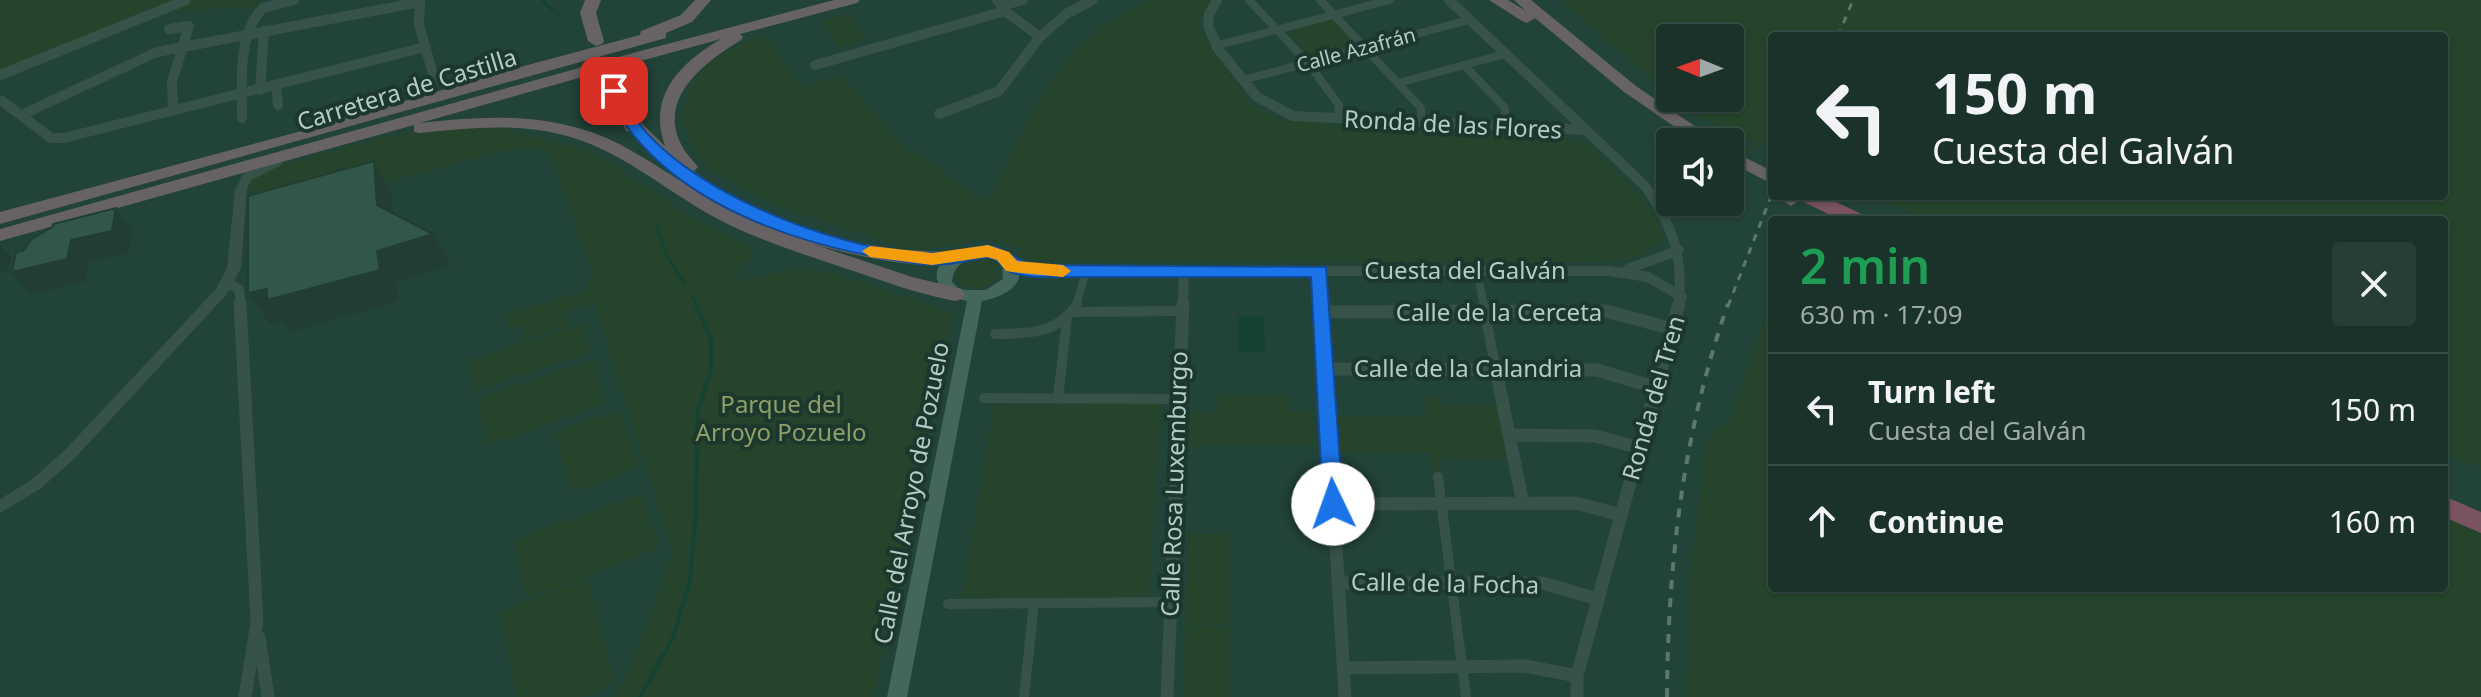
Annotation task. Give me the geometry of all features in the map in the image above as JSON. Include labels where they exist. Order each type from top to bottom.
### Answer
[{"type":"highway","points":[[530,69],[668,28],[693,14],[703,0]]},
{"type":"highway","name":"Carretera de Castilla","points":[[0,218],[315,133],[530,69],[796,0]]},
{"type":"highway","name":"Carretera de Castilla","points":[[0,228],[317,143],[536,77],[828,0]]},
{"type":"highway","points":[[0,235],[284,159],[541,81],[853,0]]},
{"type":"highway","points":[[725,199],[686,165],[669,138],[665,115],[669,98],[684,75],[721,45],[751,30],[853,0]]},
{"type":"highway","points":[[1497,0],[1527,18]]},
{"type":"highway","points":[[1506,0],[1619,94],[1669,128]]},
{"type":"highway","points":[[1522,0],[1630,89],[1688,128]]},
{"type":"highway","points":[[587,4],[596,41]]},
{"type":"highway","points":[[607,68],[626,117],[645,149],[665,173],[705,204]]},
{"type":"highway","points":[[626,117],[677,168],[725,199],[785,227],[830,242],[901,257],[958,257]]},
{"type":"highway","points":[[326,147],[460,123],[556,127],[592,138],[621,152],[705,204],[784,242],[917,285],[955,294]]},
{"type":"highway","points":[[1744,168],[1768,177]]},
{"type":"highway","points":[[1744,171],[1768,187]]},
{"type":"highway","points":[[1798,200],[1825,216]]},
{"type":"highway","points":[[1801,200],[1846,216]]},
{"type":"highway","points":[[2448,494],[2481,509]]},
{"type":"highway","points":[[2448,508],[2481,523]]},
{"type":"main road","points":[[988,251],[1003,256],[1011,274],[995,293],[975,298],[955,294],[948,289],[944,276],[958,257],[988,251]]},
{"type":"main road","name":"Calle del Arroyo de Pozuelo","points":[[897,697],[975,298]]},
{"type":"street","points":[[0,75],[186,0]]},
{"type":"street","points":[[242,118],[247,34],[258,6],[294,0]]},
{"type":"street","points":[[815,65],[1023,0]]},
{"type":"street","points":[[939,114],[999,91],[1040,37],[1066,14],[1093,0]]},
{"type":"street","points":[[1217,0],[1208,15],[1209,32],[1215,46],[1390,0]]},
{"type":"street","points":[[1249,0],[1308,63],[1339,105],[1338,119]]},
{"type":"street","points":[[1320,0],[1421,108],[1421,123]]},
{"type":"street","name":"Ronda de las Flores","points":[[1449,0],[1584,130]]},
{"type":"street","points":[[21,115],[157,52],[420,1],[419,25],[435,81]]},
{"type":"street","points":[[1001,6],[1040,37]]},
{"type":"street","name":"Calle Azafrán","points":[[1243,80],[1469,20]]},
{"type":"street","points":[[169,29],[189,26],[172,82],[173,111]]},
{"type":"street","points":[[260,90],[264,31]]},
{"type":"street","name":"Ronda de las Flores","points":[[1215,46],[1253,95],[1268,106],[1293,116],[1584,130]]},
{"type":"street","points":[[2,101],[51,138],[64,138],[425,47]]},
{"type":"street","points":[[1398,83],[1505,54]]},
{"type":"street","points":[[1464,65],[1505,108],[1506,128]]},
{"type":"street","points":[[276,86],[278,105]]},
{"type":"street","name":"Ronda del Tren","points":[[1577,697],[1577,676],[1682,297],[1684,276],[1668,219],[1645,186],[1584,130]]},
{"type":"street","points":[[0,507],[35,485],[70,454],[228,283],[236,257],[241,189],[248,176],[284,159]]},
{"type":"street","points":[[212,179],[237,178],[241,189]]},
{"type":"street","name":"Cuesta del Galván","points":[[1011,274],[1034,271],[1609,271],[1644,266],[1667,251],[1679,250]]},
{"type":"street","points":[[995,334],[1023,335],[1046,331],[1070,315],[1082,298],[1086,271]]},
{"type":"street","name":"Calle Rosa Luxemburgo","points":[[1167,697],[1184,271]]},
{"type":"street","points":[[1320,271],[1345,697]]},
{"type":"street","points":[[1477,271],[1523,504]]},
{"type":"street","name":"Cuesta del Galván","points":[[1609,271],[1648,277],[1682,297]]},
{"type":"street","points":[[228,283],[239,289],[240,295],[257,622],[268,697]]},
{"type":"street","points":[[1070,315],[1182,311]]},
{"type":"street","name":"Calle de la Cerceta","points":[[1322,312],[1606,311],[1673,329]]},
{"type":"street","points":[[1058,399],[1070,315]]},
{"type":"street","name":"Calle de la Calandria","points":[[1325,369],[1597,370],[1657,388]]},
{"type":"street","points":[[984,398],[1179,399]]},
{"type":"street","points":[[1509,435],[1595,436],[1640,448]]},
{"type":"street","points":[[1438,477],[1466,697]]},
{"type":"street","points":[[1333,504],[1576,503],[1621,515]]},
{"type":"street","name":"Calle de la Focha","points":[[1338,583],[1542,583],[1598,599]]},
{"type":"street","points":[[948,604],[1171,602]]},
{"type":"street","points":[[1024,697],[1034,603]]},
{"type":"street","points":[[245,697],[257,622]]},
{"type":"street","points":[[1343,668],[1525,666],[1577,676]]},
{"type":"green space","points":[[5,0],[254,0],[262,4],[250,10],[228,7],[183,11],[162,4],[0,71],[0,4]]},
{"type":"green space","points":[[1152,0],[1209,0],[1199,20],[1200,33],[1249,102],[1265,113],[1283,119],[1342,127],[1562,138],[1587,144],[1640,195],[1658,224],[1663,240],[1637,258],[1590,262],[1027,261],[1018,248],[989,241],[934,248],[905,248],[802,214],[737,186],[700,157],[681,118],[692,85],[709,63],[732,48],[764,35],[800,87],[841,76],[908,152],[916,151],[975,197],[991,198],[1032,113],[1072,55],[1102,28]]},
{"type":"green space","points":[[1561,0],[2481,0],[2481,468],[2448,454],[2448,216],[1918,216],[1882,200],[2448,200],[2448,32],[1768,32],[1768,148],[1746,151],[1744,149],[1754,145],[1744,138],[1744,128],[1722,128],[1690,112],[1744,112],[1744,24],[1656,24],[1656,83]]},
{"type":"green space","points":[[850,14],[866,40],[839,48],[823,21]]},
{"type":"green space","points":[[1334,18],[1358,46],[1312,58],[1288,30]]},
{"type":"green space","name":"Parque del Arroyo Pozuelo","points":[[461,127],[501,128],[592,152],[702,224],[749,245],[752,258],[736,269],[738,281],[795,270],[826,271],[953,312],[873,697],[615,697],[634,660],[673,552],[594,302],[509,329],[506,315],[589,289],[587,285],[592,273],[552,156],[536,148],[507,149],[248,221],[251,180],[267,170],[382,137]]},
{"type":"green space","points":[[978,258],[997,263],[999,278],[981,289],[961,286],[954,277],[958,267]]},
{"type":"green space","points":[[1768,309],[1768,592],[2448,592],[2448,518],[2481,533],[2481,697],[1688,697],[1690,578],[1706,444],[1713,429],[1729,424]]},
{"type":"green space","points":[[564,313],[568,326],[525,340],[522,327]]},
{"type":"green space","points":[[583,324],[590,352],[475,389],[469,360]]},
{"type":"green space","points":[[593,359],[605,404],[488,444],[478,398]]},
{"type":"green space","points":[[1217,395],[1286,395],[1288,411],[1311,411],[1314,444],[1197,445],[1190,448],[1191,413],[1217,413]]},
{"type":"green space","points":[[1425,396],[1440,396],[1442,405],[1500,405],[1509,459],[1441,459],[1442,471],[1433,471],[1430,452],[1338,452],[1336,416],[1427,416]]},
{"type":"green space","points":[[1160,404],[1149,596],[962,597],[994,405]]},
{"type":"green space","points":[[620,410],[639,467],[571,492],[556,432]]},
{"type":"green space","points":[[641,494],[659,548],[526,599],[514,540]]},
{"type":"green space","points":[[1188,534],[1230,534],[1230,625],[1186,626]]},
{"type":"green space","points":[[587,578],[615,683],[580,697],[517,697],[500,612]]},
{"type":"green space","points":[[1185,627],[1230,627],[1230,697],[1184,697]]},
{"type":"shaded area","points":[[1238,316],[1264,316],[1265,352],[1238,352]]},
{"type":"building","points":[[374,161],[377,205],[433,234],[377,251],[380,270],[267,300],[267,289],[248,293],[248,196]]},
{"type":"building","points":[[116,208],[112,231],[71,240],[67,259],[12,272],[16,252],[23,251],[32,239],[53,224]]},
{"type":"waterway","points":[[542,0],[560,17]]},
{"type":"waterway","points":[[657,226],[666,254],[684,283]]},
{"type":"waterway","points":[[692,296],[696,304]]},
{"type":"waterway","points":[[640,697],[673,638],[690,580],[696,509],[698,411],[711,369],[711,339],[696,304]]},
{"type":"railway","points":[[1840,32],[1853,0]]},
{"type":"railway","points":[[1728,306],[1770,200]]},
{"type":"railway","points":[[1667,697],[1671,597],[1681,498],[1700,400],[1728,304]]},
{"type":"slow traffic","points":[[870,251],[932,259],[988,251],[1003,256],[1012,267],[1063,271]]},
{"type":"route","points":[[614,91],[626,117],[652,146],[694,182],[755,215],[830,242],[883,254],[932,259],[988,251],[1003,256],[1012,267],[1034,271],[1320,271],[1333,504]]}]
